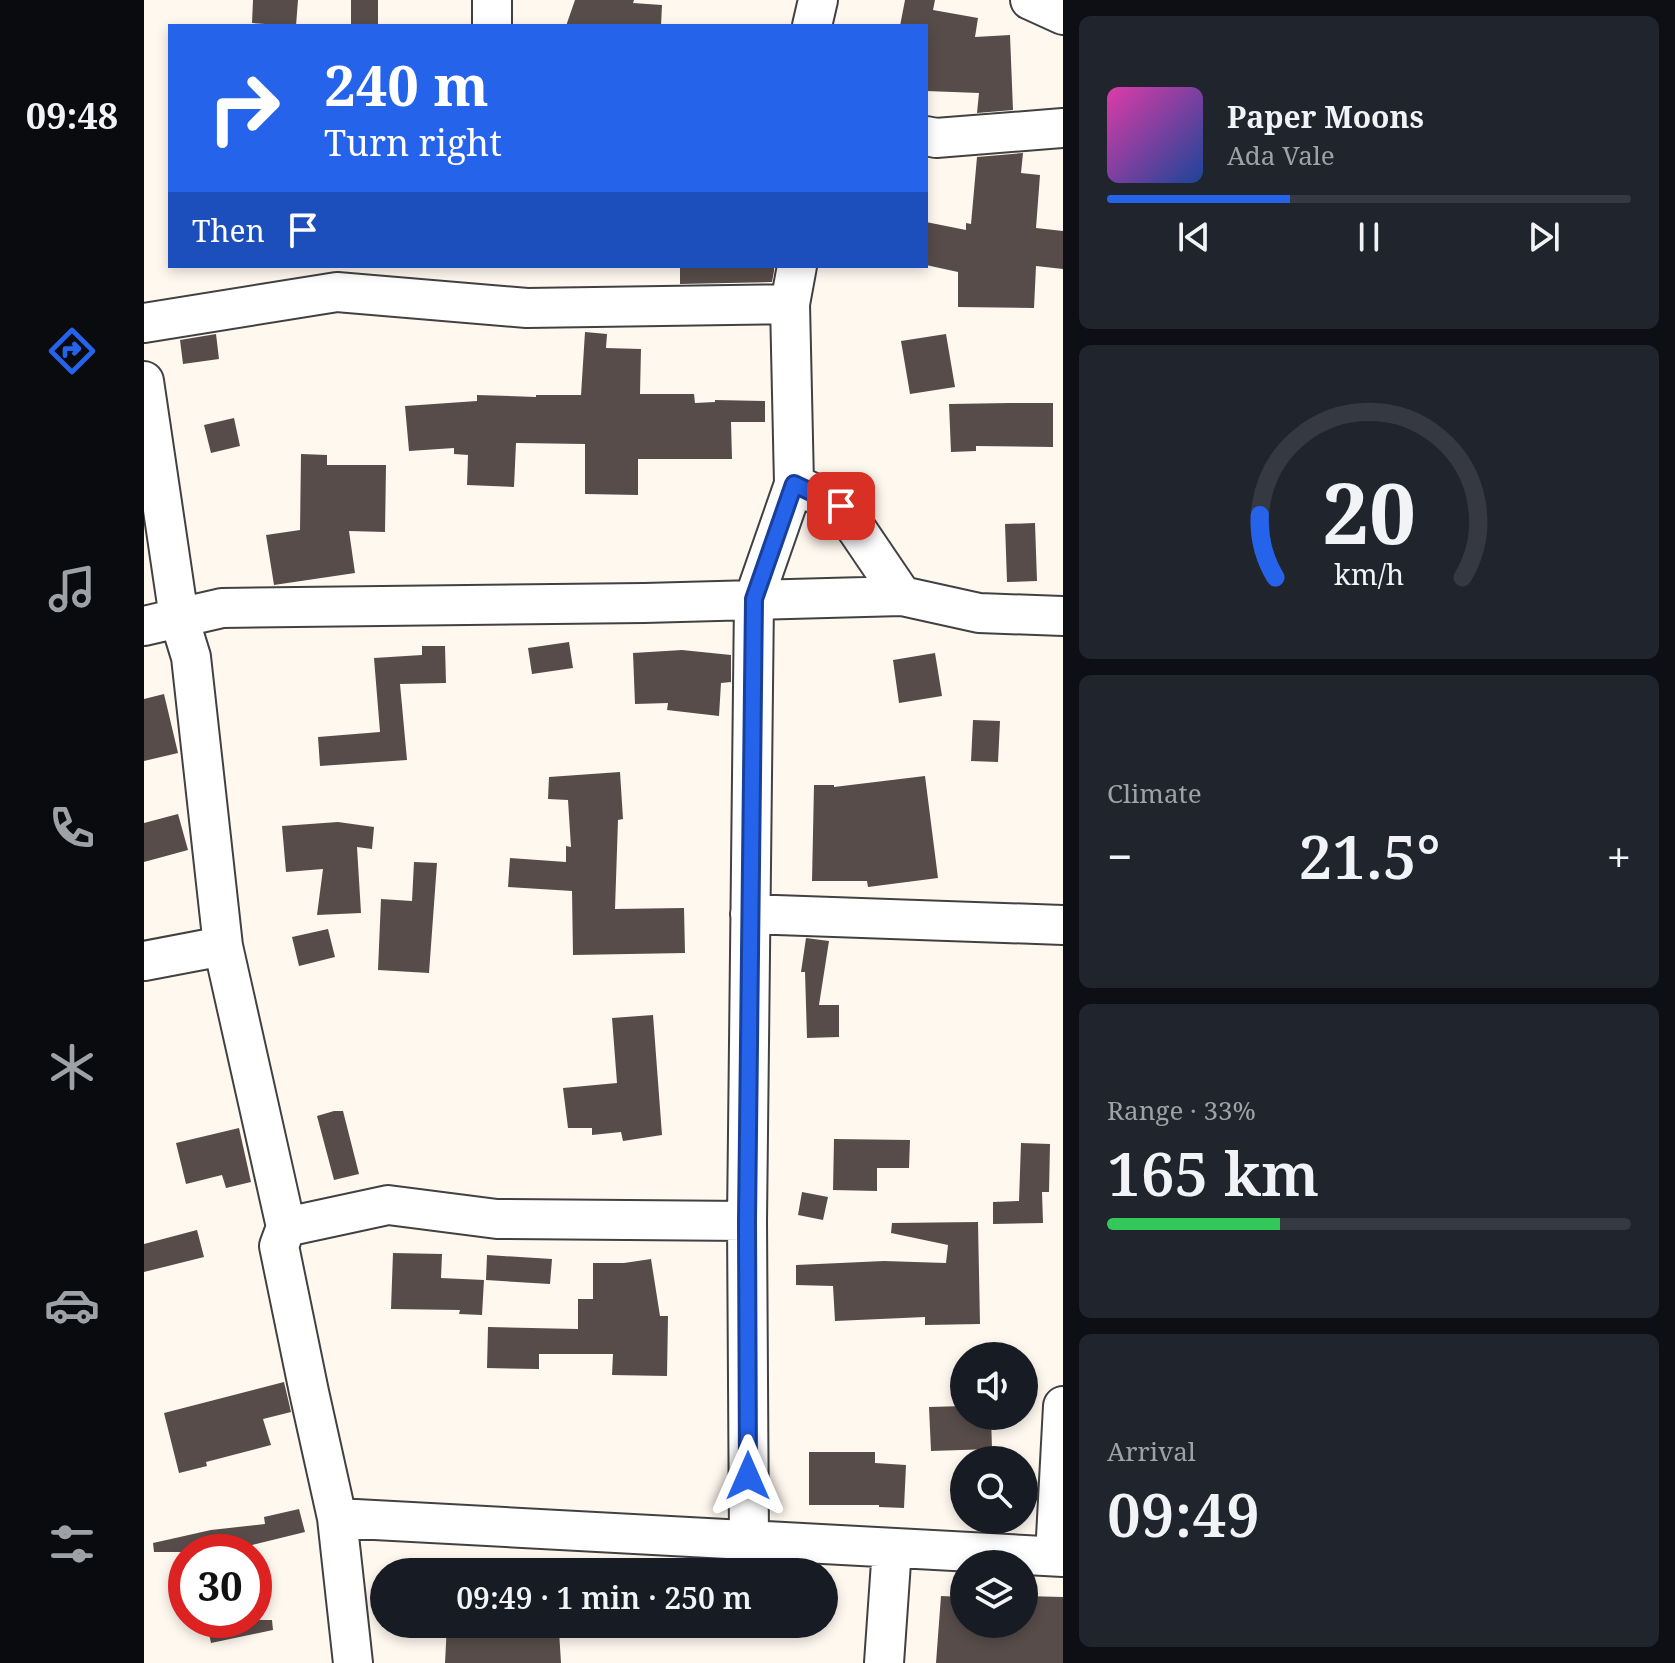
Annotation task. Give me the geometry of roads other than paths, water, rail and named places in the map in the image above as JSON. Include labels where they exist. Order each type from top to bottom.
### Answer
[{"type":"street","points":[[492,0],[492,24]]},
{"type":"street","points":[[1030,0],[1063,15]]},
{"type":"street","points":[[928,136],[1063,128]]},
{"type":"street","points":[[337,292],[374,268]]},
{"type":"street","points":[[749,1540],[747,1221],[754,599],[794,484],[790,304],[797,268]]},
{"type":"street","points":[[144,323],[337,292],[527,308],[790,304]]},
{"type":"street","points":[[144,381],[162,622],[191,657],[223,946],[286,1227],[279,1246],[337,1518],[353,1663]]},
{"type":"street","points":[[794,484],[841,506],[902,596]]},
{"type":"street","points":[[162,622],[222,608],[644,603],[902,596],[979,613],[1063,616]]},
{"type":"street","points":[[750,914],[1063,925]]},
{"type":"street","points":[[144,961],[223,946]]},
{"type":"street","points":[[286,1227],[388,1205],[497,1219],[747,1221]]},
{"type":"street","points":[[337,1518],[1059,1556],[1063,1406]]},
{"type":"street","points":[[884,1663],[892,1548]]}]
